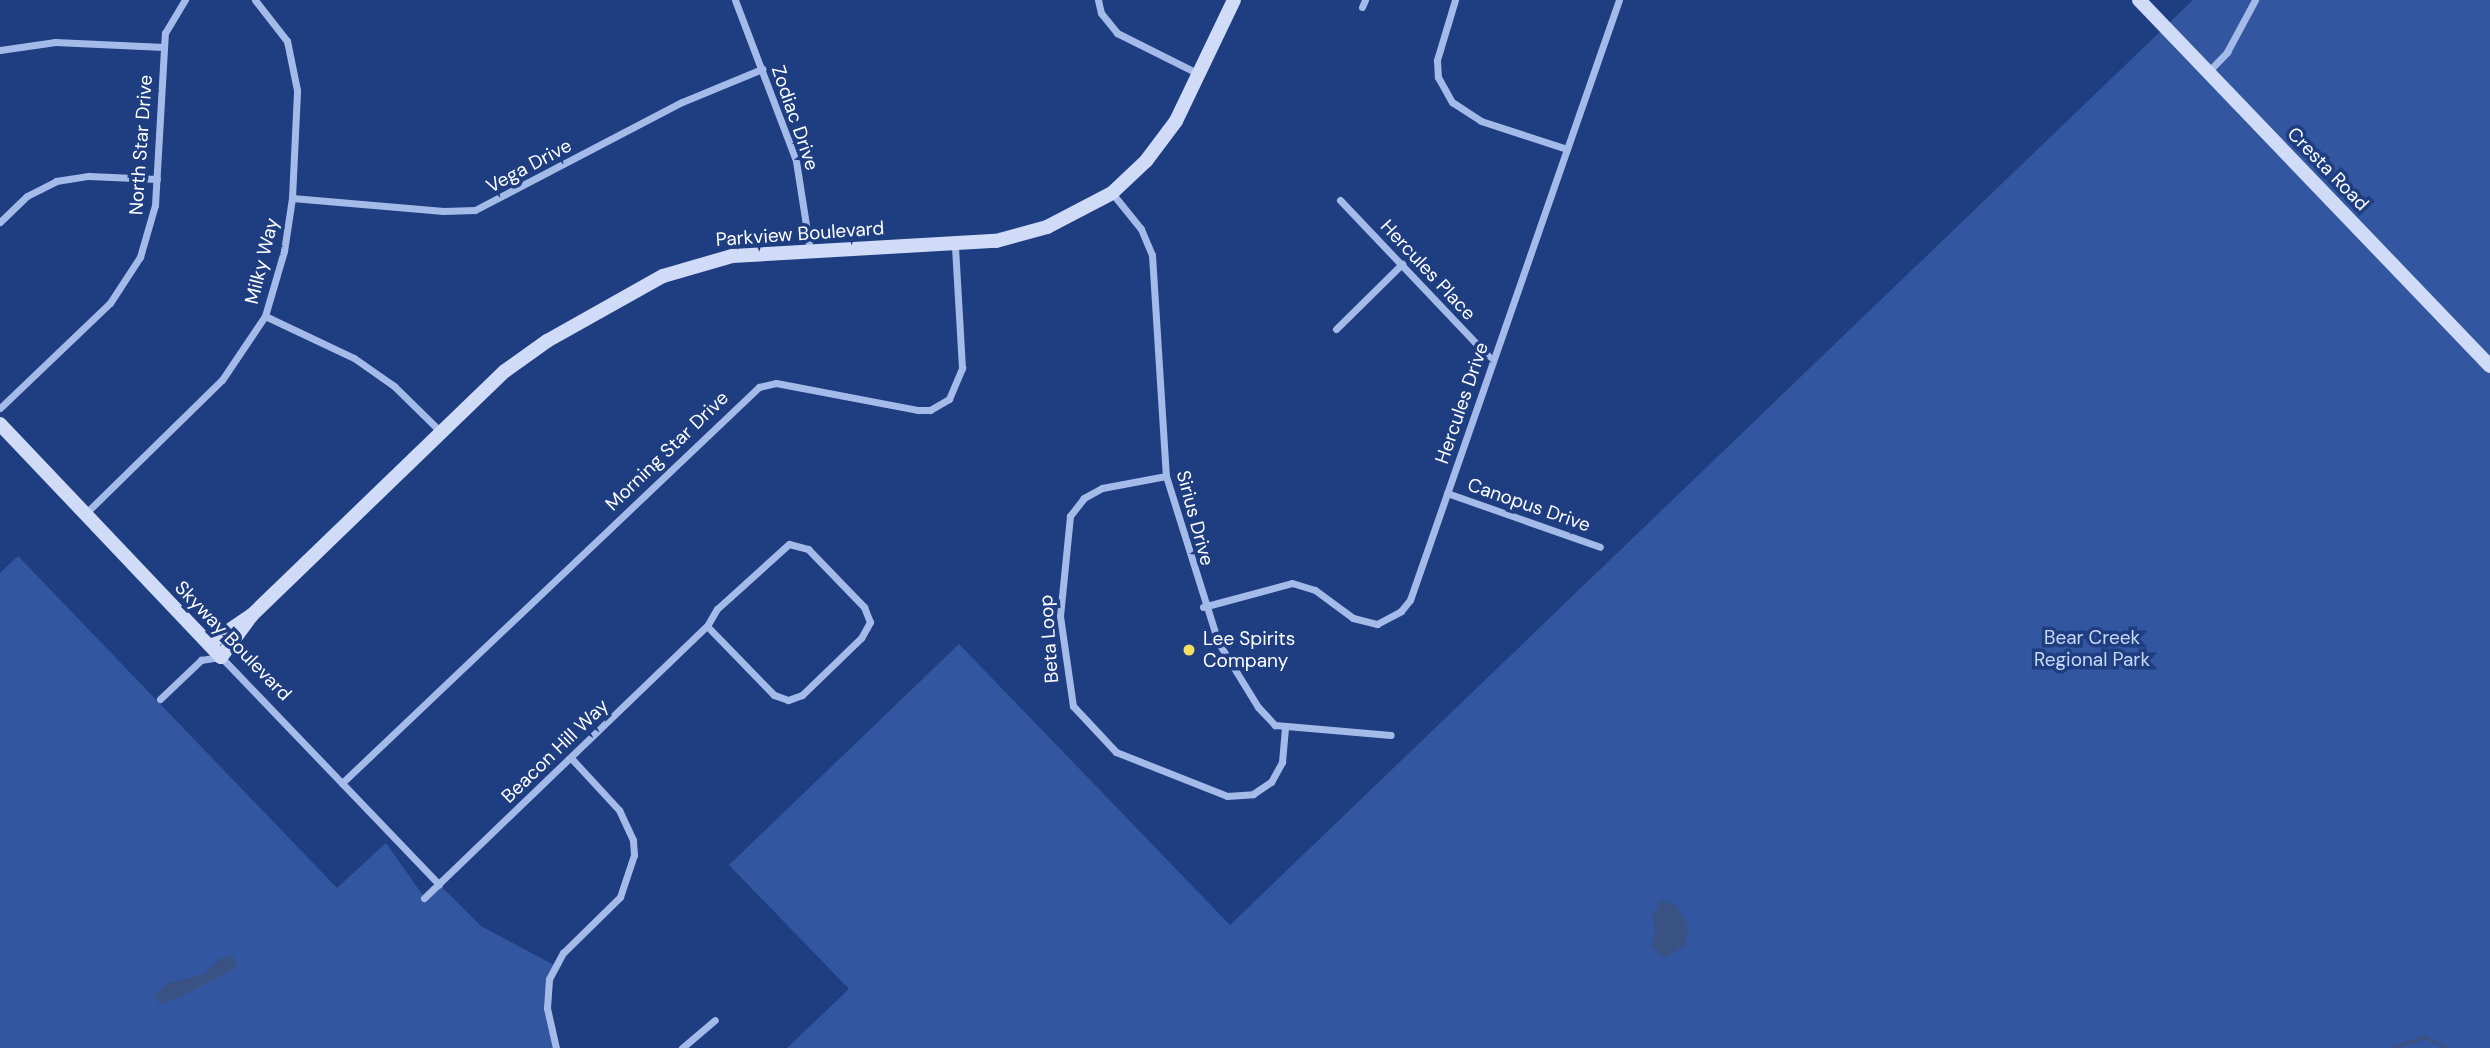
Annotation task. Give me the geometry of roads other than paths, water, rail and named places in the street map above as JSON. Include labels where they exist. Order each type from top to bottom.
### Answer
[{"type":"street","name":"North Star Drive","points":[[0,408],[122,287],[146,240],[157,179],[164,47],[170,20],[185,0]]},
{"type":"street","name":"Milky Way","points":[[86,513],[222,380],[265,316],[284,251],[292,198],[296,73],[287,41],[255,0]]},
{"type":"street","name":"Zodiac Drive","points":[[735,0],[799,169],[810,250]]},
{"type":"street","points":[[1098,0],[1101,13],[1117,33],[1199,74]]},
{"type":"street","name":"Parkview Boulevard","points":[[209,644],[251,615],[525,355],[663,276],[709,259],[810,250],[955,245],[1035,231],[1112,193],[1161,144],[1199,74],[1234,0]]},
{"type":"street","points":[[1455,0],[1439,46],[1438,77],[1452,102],[1481,121],[1567,149]]},
{"type":"street","name":"Hercules Drive","points":[[1203,607],[1292,583],[1315,590],[1365,622],[1390,618],[1410,600],[1619,0]]},
{"type":"street","name":"Cresta Road","points":[[2139,0],[2490,366]]},
{"type":"street","points":[[2208,72],[2227,52],[2255,0]]},
{"type":"street","points":[[0,50],[55,42],[164,47]]},
{"type":"street","name":"Vega Drive","points":[[292,198],[443,211],[475,210],[492,205],[682,102],[762,69]]},
{"type":"street","points":[[0,222],[27,196],[56,181],[89,176],[157,179]]},
{"type":"street","name":"Sirius Drive","points":[[1112,193],[1141,229],[1152,255],[1166,476],[1203,607],[1218,642],[1258,707],[1285,728]]},
{"type":"street","name":"Hercules Place","points":[[1340,200],[1493,361]]},
{"type":"street","name":"Morning Star Drive","points":[[342,783],[759,387],[776,383],[918,410],[930,410],[949,399],[962,368],[955,245]]},
{"type":"street","points":[[1336,329],[1402,264]]},
{"type":"street","points":[[265,316],[354,358],[394,386],[441,432]]},
{"type":"street","name":"Skyway Boulevard","points":[[0,424],[439,884]]},
{"type":"street","name":"Beta Loop","points":[[1166,476],[1102,488],[1084,498],[1070,516],[1060,616],[1073,706],[1116,752],[1241,797],[1263,789],[1278,773],[1285,728]]},
{"type":"street","name":"Canopus Drive","points":[[1447,493],[1600,547]]},
{"type":"street","name":"Beacon Hill Way","points":[[424,898],[707,626],[717,609],[789,544],[808,549],[863,607],[870,622],[861,638],[802,695],[788,700],[774,695],[707,626]]},
{"type":"street","name":"Parkview Boulevard","points":[[221,657],[251,615]]},
{"type":"street","points":[[160,699],[201,660],[221,657]]},
{"type":"street","points":[[1285,728],[1391,735]]},
{"type":"street","points":[[556,1048],[547,1008],[549,979],[563,953],[620,897],[634,855],[633,840],[620,810],[571,758]]},
{"type":"street","points":[[682,1048],[715,1020]]},
{"type":"waterway","points":[[2394,1048],[2426,1037],[2446,1048]]},
{"type":"place","name":"Lee Spirits Company","points":[[1189,650]]},
{"type":"park label","name":"Bear Creek Regional Park","points":[[2092,649]]}]
